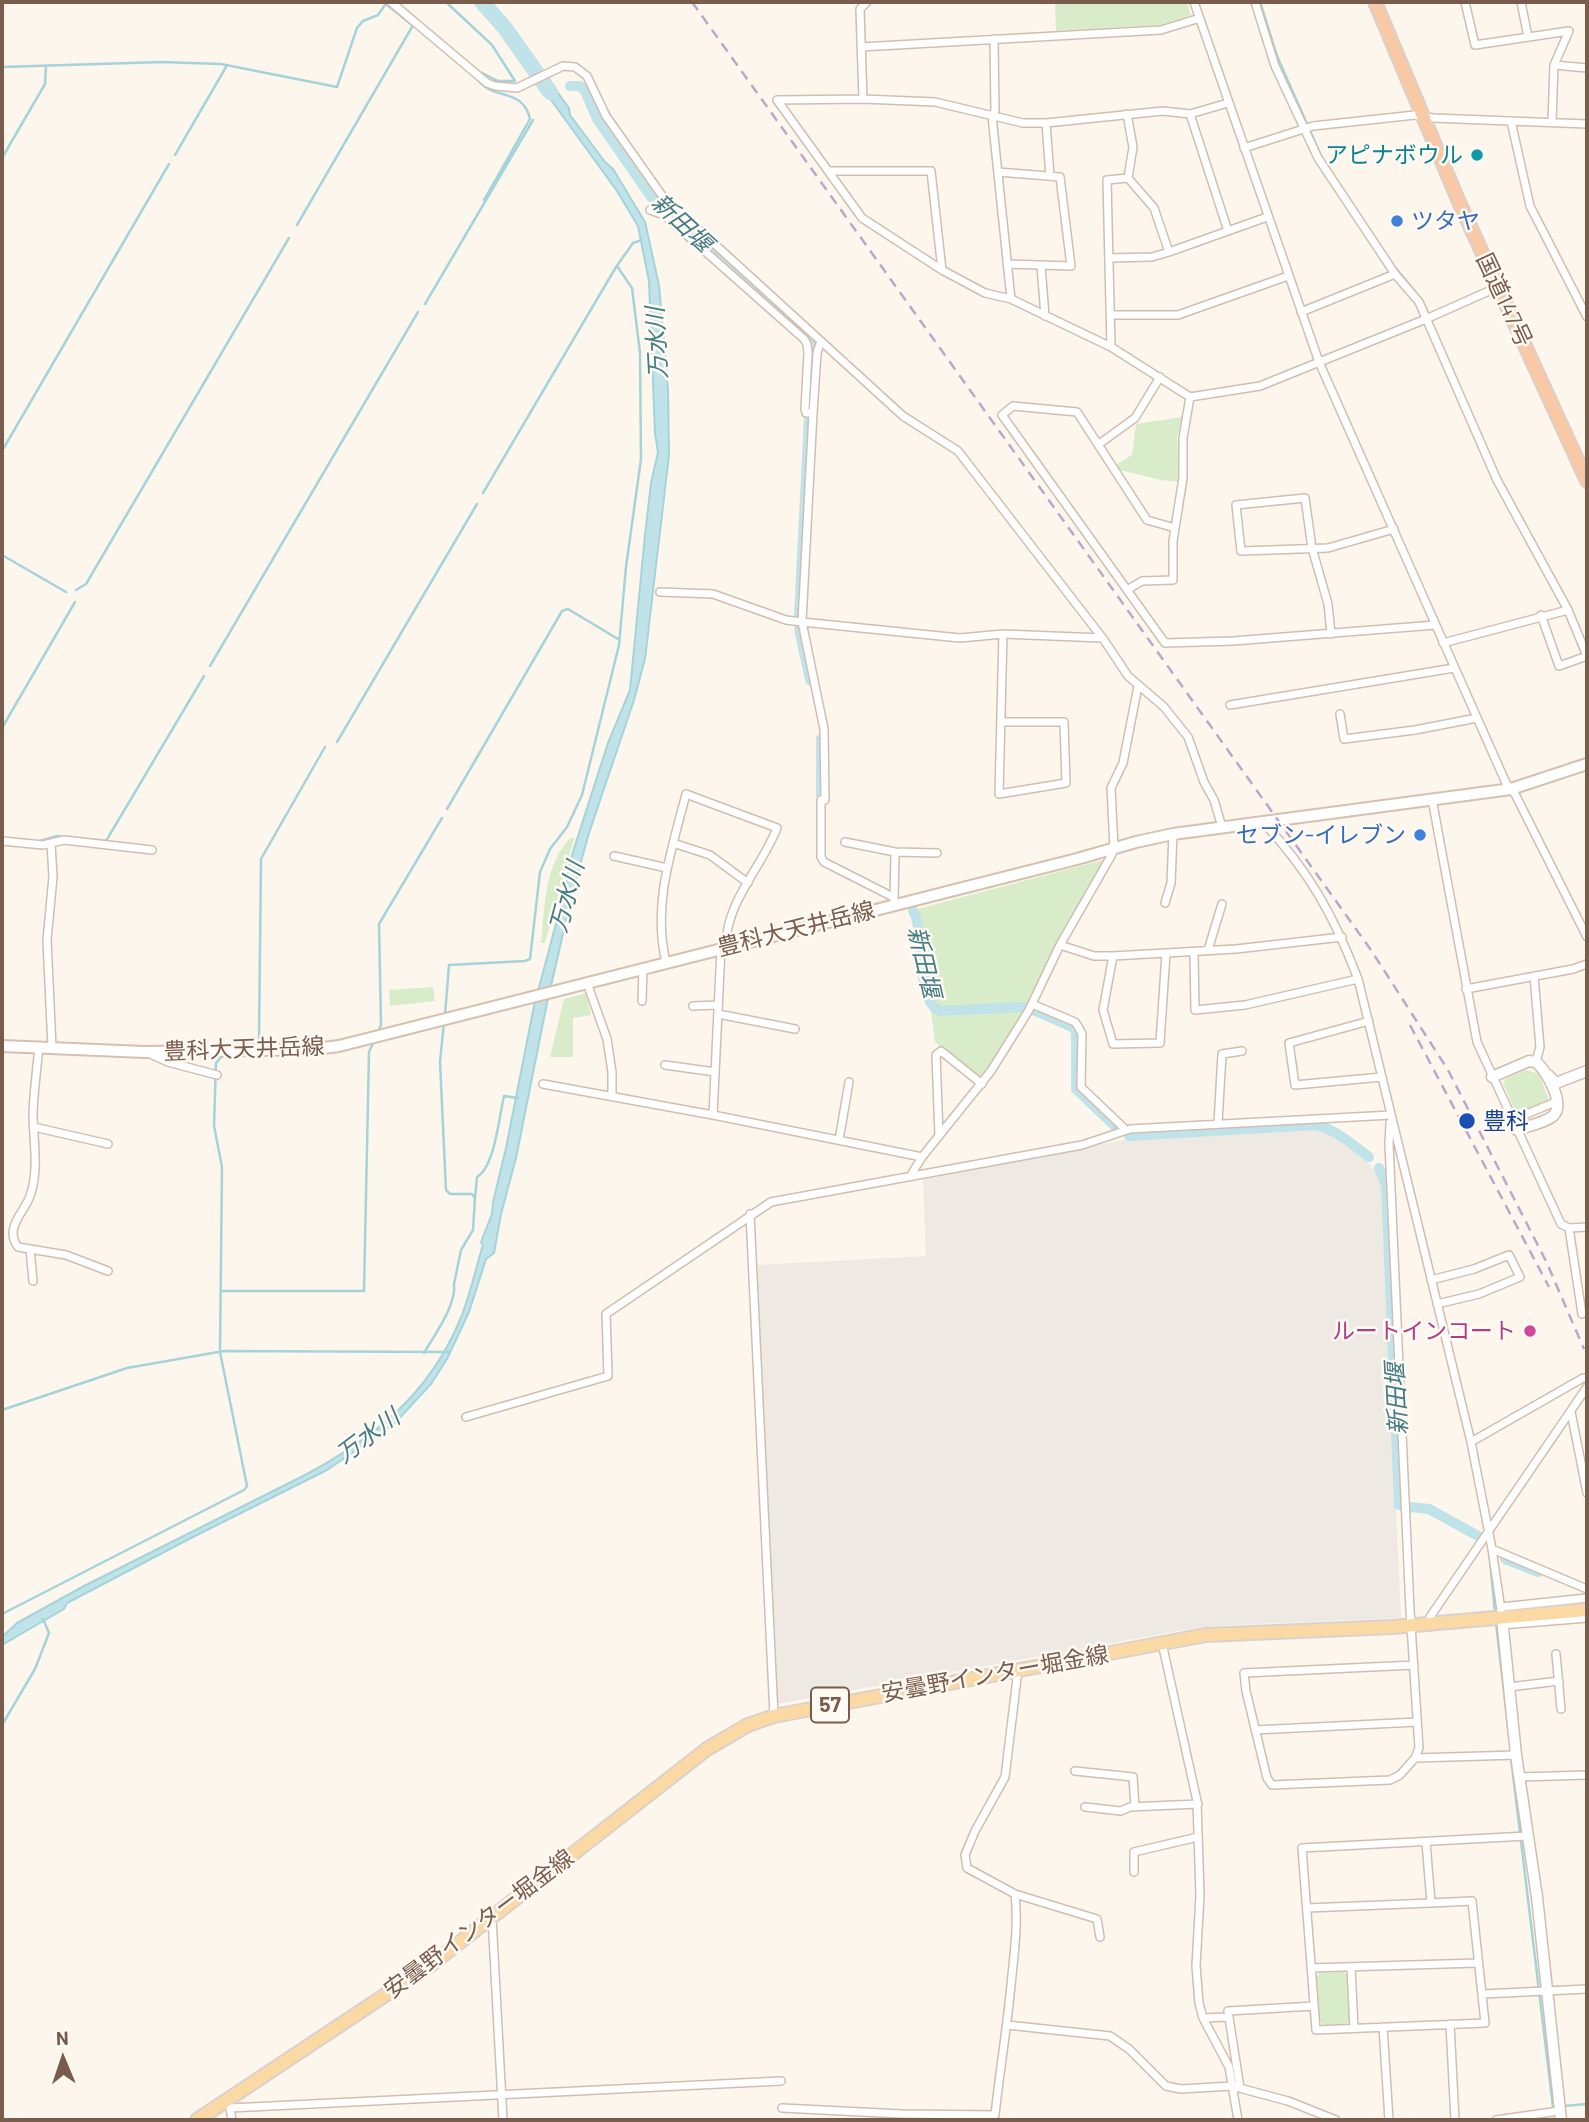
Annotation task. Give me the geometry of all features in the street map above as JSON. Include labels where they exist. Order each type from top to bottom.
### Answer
[{"type":"highway","name":"国道147号","points":[[1375,2],[1498,287],[1587,481]]},
{"type":"main road","name":"豊科大天井岳線","points":[[2,1046],[145,1052],[315,1049],[339,1046],[723,948],[894,900],[1173,834],[1511,789],[1587,764]]},
{"type":"main road","name":"安曇野インター堀金線","points":[[197,2120],[229,2104],[432,1964],[707,1749],[748,1725],[774,1716],[1206,1635],[1412,1626],[1587,1610]]},
{"type":"street","points":[[391,2],[487,83],[517,88],[563,66],[575,67],[587,76],[606,116],[663,197],[902,416],[958,451],[1138,686],[1164,707],[1188,737],[1222,827]]},
{"type":"street","points":[[863,99],[860,9],[867,2]]},
{"type":"street","points":[[1194,2],[1319,362],[1506,783],[1587,937]]},
{"type":"street","points":[[1255,2],[1275,66],[1318,158],[1395,274],[1419,302],[1497,480],[1568,610],[1587,656],[1559,666],[1541,615]]},
{"type":"street","points":[[1465,2],[1475,45],[1569,31],[1554,65],[1552,122]]},
{"type":"street","points":[[1521,2],[1528,37]]},
{"type":"street","points":[[861,47],[1161,30],[1200,18]]},
{"type":"street","points":[[994,39],[995,111],[992,116],[1011,299]]},
{"type":"street","points":[[1554,65],[1587,68]]},
{"type":"street","points":[[1228,103],[1190,114],[1163,111],[1023,123],[935,102],[776,100],[862,218],[942,270],[985,293],[1011,299],[1111,346],[1190,397],[1260,386],[1498,287]]},
{"type":"street","points":[[1127,114],[1133,147],[1128,178]]},
{"type":"street","points":[[1190,114],[1228,231]]},
{"type":"street","points":[[1244,148],[1305,128],[1415,115],[1587,124]]},
{"type":"street","points":[[1511,121],[1530,206],[1587,317]]},
{"type":"street","points":[[1046,123],[1050,176]]},
{"type":"street","points":[[829,170],[931,172],[942,270]]},
{"type":"street","points":[[999,172],[1060,177],[1071,266],[1008,264]]},
{"type":"street","points":[[1128,178],[1154,208],[1169,253]]},
{"type":"street","points":[[1111,346],[1107,180],[1128,178]]},
{"type":"street","points":[[650,209],[664,215],[804,339],[808,353],[805,409],[806,413],[813,413]]},
{"type":"street","points":[[1108,258],[1152,257],[1169,253],[1267,217]]},
{"type":"street","points":[[1041,266],[1045,316]]},
{"type":"street","points":[[1301,312],[1395,274]]},
{"type":"street","points":[[1112,315],[1178,315],[1288,275]]},
{"type":"street","points":[[821,341],[817,353],[802,622],[824,729],[825,800],[821,800],[821,857],[824,862],[894,900],[895,852]]},
{"type":"street","points":[[808,353],[817,353]]},
{"type":"street","points":[[1099,444],[1135,418],[1160,377]]},
{"type":"street","points":[[1128,590],[1142,581],[1172,580],[1175,528],[1182,489],[1183,438],[1190,397]]},
{"type":"street","points":[[1175,528],[1147,520],[1077,412],[1013,406],[1002,415],[1165,643],[1233,641],[1435,625]]},
{"type":"street","points":[[1331,634],[1328,604],[1312,548],[1305,498],[1236,505],[1241,551],[1312,548],[1328,548],[1394,529]]},
{"type":"street","points":[[660,592],[713,594],[786,620],[802,622],[960,638],[1003,634],[1102,638]]},
{"type":"street","points":[[1443,643],[1568,610]]},
{"type":"street","points":[[1579,634],[1587,630]]},
{"type":"street","points":[[1001,722],[1064,722],[1066,783],[999,794],[1003,634]]},
{"type":"street","points":[[1230,705],[1454,668]]},
{"type":"street","points":[[911,1175],[922,1157],[982,1084],[1031,1004],[1060,944],[1114,848],[1111,788],[1122,763],[1138,686]]},
{"type":"street","points":[[1340,714],[1344,739],[1415,730],[1477,718]]},
{"type":"street","points":[[666,962],[661,941],[662,891],[686,794],[777,828],[739,897],[726,934],[718,1010],[713,1115]]},
{"type":"street","points":[[1432,799],[1477,1042],[1561,1224],[1569,1228],[1587,1227]]},
{"type":"street","points":[[1263,822],[1295,858],[1325,902],[1358,979],[1471,1442],[1490,1531],[1516,1755],[1537,1897],[1560,2116],[1496,2120]]},
{"type":"street","points":[[1165,903],[1171,883],[1173,834]]},
{"type":"street","points":[[2,841],[43,845],[64,840],[152,850]]},
{"type":"street","points":[[845,842],[895,852],[937,853]]},
{"type":"street","points":[[51,843],[52,877],[47,940],[52,1047]]},
{"type":"street","points":[[673,843],[710,855],[748,883]]},
{"type":"street","points":[[614,856],[667,867]]},
{"type":"street","points":[[1208,950],[1222,904]]},
{"type":"street","points":[[1060,944],[1094,956],[1113,956],[1194,953],[1342,937]]},
{"type":"street","points":[[1113,956],[1103,1010],[1113,1044],[1160,1042],[1166,953]]},
{"type":"street","points":[[1194,953],[1195,1010],[1245,1005],[1358,979]]},
{"type":"street","points":[[1466,989],[1587,964]]},
{"type":"street","points":[[642,1001],[643,968]]},
{"type":"street","points":[[1534,976],[1540,1047],[1536,1062]]},
{"type":"street","points":[[587,983],[607,1040],[612,1072],[611,1096]]},
{"type":"street","points":[[1031,1004],[1075,1023],[1082,1034],[1081,1087],[1125,1129]]},
{"type":"street","points":[[693,1006],[795,1029]]},
{"type":"street","points":[[1369,1021],[1289,1043],[1295,1085],[1382,1077]]},
{"type":"street","points":[[39,1046],[33,1114],[35,1158],[31,1195],[12,1230],[13,1241],[18,1247],[66,1255],[108,1271]]},
{"type":"street","points":[[939,1136],[936,1055],[941,1051],[982,1084]]},
{"type":"street","points":[[1217,1123],[1222,1054],[1242,1051]]},
{"type":"street","points":[[145,1052],[168,1062],[217,1075]]},
{"type":"street","points":[[1492,1077],[1529,1061],[1536,1062],[1556,1083],[1587,1071]]},
{"type":"street","points":[[665,1065],[715,1072]]},
{"type":"street","points":[[1548,1075],[1558,1101]]},
{"type":"street","points":[[1517,1130],[1553,1116],[1557,1110],[1558,1089],[1565,1081]]},
{"type":"street","points":[[839,1140],[849,1082]]},
{"type":"street","points":[[543,1084],[922,1157]]},
{"type":"street","points":[[1512,1120],[1558,1101]]},
{"type":"street","points":[[466,1417],[608,1376],[606,1314],[771,1202],[1083,1145],[1125,1129],[1391,1115]]},
{"type":"street","points":[[1391,1115],[1389,1144],[1419,1748],[1415,1758],[1400,1775],[1390,1780],[1272,1785],[1267,1778],[1244,1673],[1414,1665]]},
{"type":"street","points":[[34,1127],[108,1144]]},
{"type":"street","points":[[750,1214],[774,1716]]},
{"type":"street","points":[[1569,1228],[1582,1314]]},
{"type":"street","points":[[2,1229],[12,1230]]},
{"type":"street","points":[[30,1249],[33,1281]]},
{"type":"street","points":[[1431,1280],[1474,1269],[1509,1255],[1520,1277],[1479,1294],[1437,1304]]},
{"type":"street","points":[[1471,1442],[1587,1378]]},
{"type":"street","points":[[1430,1624],[1430,1617],[1587,1389]]},
{"type":"street","points":[[1571,1412],[1587,1493]]},
{"type":"street","points":[[1492,1549],[1587,1589]]},
{"type":"street","points":[[1502,1617],[1587,1598]]},
{"type":"street","points":[[1502,1617],[1587,1618]]},
{"type":"street","points":[[1162,1643],[1198,1804],[1200,1896],[1196,1966],[1199,2003],[1203,2018],[1229,2067],[1236,2087]]},
{"type":"street","points":[[1556,1654],[1561,1709]]},
{"type":"street","points":[[1018,1669],[1005,1777],[975,1831],[965,1855],[967,1868],[1015,1894],[1097,1919],[1100,1937]]},
{"type":"street","points":[[1509,1687],[1559,1681]]},
{"type":"street","points":[[1255,1730],[1417,1722]]},
{"type":"street","points":[[1415,1758],[1516,1755]]},
{"type":"street","points":[[1076,1771],[1133,1777],[1135,1807]]},
{"type":"street","points":[[1520,1777],[1587,1774]]},
{"type":"street","points":[[1085,1807],[1121,1811],[1135,1807],[1198,1804]]},
{"type":"street","points":[[1307,1908],[1472,1901],[1485,2023],[1316,2030],[1302,1848],[1527,1836]]},
{"type":"street","points":[[1134,1872],[1134,1853],[1199,1837]]},
{"type":"street","points":[[1426,1842],[1431,1903]]},
{"type":"street","points":[[782,2108],[902,2115],[995,2115],[1018,1917],[1015,1894]]},
{"type":"street","points":[[492,1917],[503,2120]]},
{"type":"street","points":[[1311,1968],[1478,1963]]},
{"type":"street","points":[[1351,1967],[1354,2028]]},
{"type":"street","points":[[1482,1994],[1587,1989]]},
{"type":"street","points":[[1238,2120],[1228,2011],[1314,2006]]},
{"type":"street","points":[[1203,2018],[1227,2017]]},
{"type":"street","points":[[1450,2024],[1455,2120]]},
{"type":"street","points":[[1007,2025],[1110,2036],[1129,2049],[1166,2086],[1181,2089],[1236,2087],[1288,2101],[1336,2120]]},
{"type":"street","points":[[1383,2027],[1389,2120]]},
{"type":"street","points":[[232,2120],[229,2104],[502,2095],[781,2081]]},
{"type":"shaded area","points":[[1314,1128],[1336,1136],[1359,1154],[1376,1171],[1381,1181],[1401,1618],[1230,1625],[1178,1631],[777,1704],[757,1265],[926,1256],[923,1180],[1133,1138]]},
{"type":"green space","points":[[1055,2],[1187,2],[1191,15],[1160,25],[1056,31]]},
{"type":"green space","points":[[1182,417],[1177,438],[1179,482],[1120,470],[1117,464],[1132,455],[1136,424]]},
{"type":"green space","points":[[570,838],[574,838],[545,943],[541,943],[550,874],[561,849]]},
{"type":"green space","points":[[1107,859],[983,1079],[935,1042],[917,909]]},
{"type":"green space","points":[[433,987],[435,1001],[390,1006],[389,990]]},
{"type":"green space","points":[[586,993],[591,1015],[573,1018],[573,1057],[550,1057],[564,999]]},
{"type":"green space","points":[[1526,1070],[1539,1074],[1549,1100],[1516,1113],[1503,1083],[1505,1079]]},
{"type":"green space","points":[[1344,1972],[1348,1976],[1350,2020],[1347,2024],[1324,2025],[1319,2020],[1316,1977],[1320,1973]]},
{"type":"water","points":[[547,78],[569,108],[570,115],[613,169],[645,222],[659,285],[668,390],[669,455],[645,659],[588,836],[572,895],[494,1253],[486,1259],[469,1312],[447,1359],[431,1384],[393,1425],[327,1470],[67,1603],[64,1609],[2,1645],[2,1637],[17,1623],[84,1586],[307,1474],[377,1429],[397,1412],[432,1371],[459,1322],[466,1303],[483,1245],[481,1242],[492,1214],[534,1006],[571,858],[608,743],[630,690],[651,483],[658,452],[649,281],[638,226],[617,191],[538,82]]},
{"type":"waterway","points":[[2,67],[162,62],[221,64],[337,87],[357,28],[363,21],[378,15],[387,2]]},
{"type":"waterway","points":[[446,2],[492,45],[515,81],[498,81],[480,72],[475,77],[493,91],[521,102],[530,119],[484,200],[486,201]]},
{"type":"waterway","name":"万水川","points":[[482,2],[505,28],[550,92]]},
{"type":"waterway","points":[[1260,2],[1277,56],[1322,158],[1332,173]]},
{"type":"waterway","points":[[297,225],[412,27],[386,4]]},
{"type":"waterway","points":[[2,158],[45,84],[46,66]]},
{"type":"waterway","points":[[175,155],[226,67]]},
{"type":"waterway","name":"新田堰","points":[[570,86],[580,86],[585,91],[597,119],[651,197],[808,337],[812,348]]},
{"type":"waterway","points":[[425,304],[533,120]]},
{"type":"waterway","points":[[2,451],[169,164]]},
{"type":"waterway","points":[[76,590],[86,584],[289,238]]},
{"type":"waterway","points":[[483,493],[616,267],[633,243],[642,240]]},
{"type":"waterway","points":[[445,1015],[449,965],[530,959],[540,872],[550,849],[567,827],[582,795],[619,645],[626,567],[641,459],[640,353],[632,288],[617,266]]},
{"type":"waterway","points":[[1394,266],[1422,300],[1427,311]]},
{"type":"waterway","points":[[210,666],[418,312]]},
{"type":"waterway","name":"新田堰","points":[[809,409],[812,358]]},
{"type":"waterway","name":"新田堰","points":[[799,615],[809,418]]},
{"type":"waterway","points":[[337,742],[477,504]]},
{"type":"waterway","points":[[2,555],[66,592]]},
{"type":"waterway","points":[[2,728],[75,602]]},
{"type":"waterway","points":[[447,809],[562,611],[568,609],[618,639]]},
{"type":"waterway","name":"新田堰","points":[[799,629],[810,680]]},
{"type":"waterway","points":[[36,842],[57,836],[106,841],[204,676]]},
{"type":"waterway","name":"新田堰","points":[[821,739],[821,795]]},
{"type":"waterway","points":[[251,1047],[259,1039],[261,859],[325,747]]},
{"type":"waterway","points":[[378,1032],[381,1025],[379,924],[442,818]]},
{"type":"waterway","name":"新田堰","points":[[913,911],[917,921],[926,993],[940,1011],[1024,1007]]},
{"type":"waterway","name":"新田堰","points":[[1035,1011],[1072,1027],[1076,1032],[1076,1089],[1116,1127]]},
{"type":"waterway","points":[[424,1353],[452,1301],[461,1250],[473,1230],[475,1198],[472,1194],[450,1194],[446,1190],[440,1062],[444,1022]]},
{"type":"waterway","points":[[221,1291],[364,1291],[369,1052],[374,1041]]},
{"type":"waterway","points":[[2,1614],[244,1490],[247,1486],[220,1352],[222,1167],[214,1126],[216,1063],[223,1055]]},
{"type":"waterway","points":[[475,1198],[477,1177],[488,1163],[492,1152],[504,1096],[518,1098]]},
{"type":"waterway","name":"新田堰","points":[[1129,1136],[1315,1125],[1337,1134],[1369,1157]]},
{"type":"waterway","name":"新田堰","points":[[1379,1168],[1386,1185],[1399,1505],[1403,1506]]},
{"type":"waterway","points":[[2,1410],[127,1368],[224,1351],[448,1352]]},
{"type":"waterway","name":"新田堰","points":[[1410,1507],[1429,1509],[1480,1537]]},
{"type":"waterway","points":[[1489,1550],[1495,1613]]},
{"type":"waterway","name":"新田堰","points":[[1505,1559],[1538,1572]]},
{"type":"waterway","points":[[2,1725],[35,1669],[49,1633],[43,1619]]},
{"type":"waterway","points":[[1496,1623],[1511,1752]]},
{"type":"waterway","points":[[1511,1758],[1553,2107],[1556,2106]]},
{"type":"waterway","points":[[1563,2106],[1587,2104]]},
{"type":"railway","points":[[692,2],[1371,950],[1448,1070],[1546,1261],[1584,1349]]},
{"type":"railway","points":[[1410,1025],[1549,1287]]},
{"type":"place","name":"アピナボウル","points":[[1477,155]]},
{"type":"place","name":"ツタヤ","points":[[1397,221]]},
{"type":"place","name":"セブン-イレブン","points":[[1420,835]]},
{"type":"place","name":"豊科","points":[[1467,1121]]},
{"type":"place","name":"ルートインコート","points":[[1530,1331]]}]
